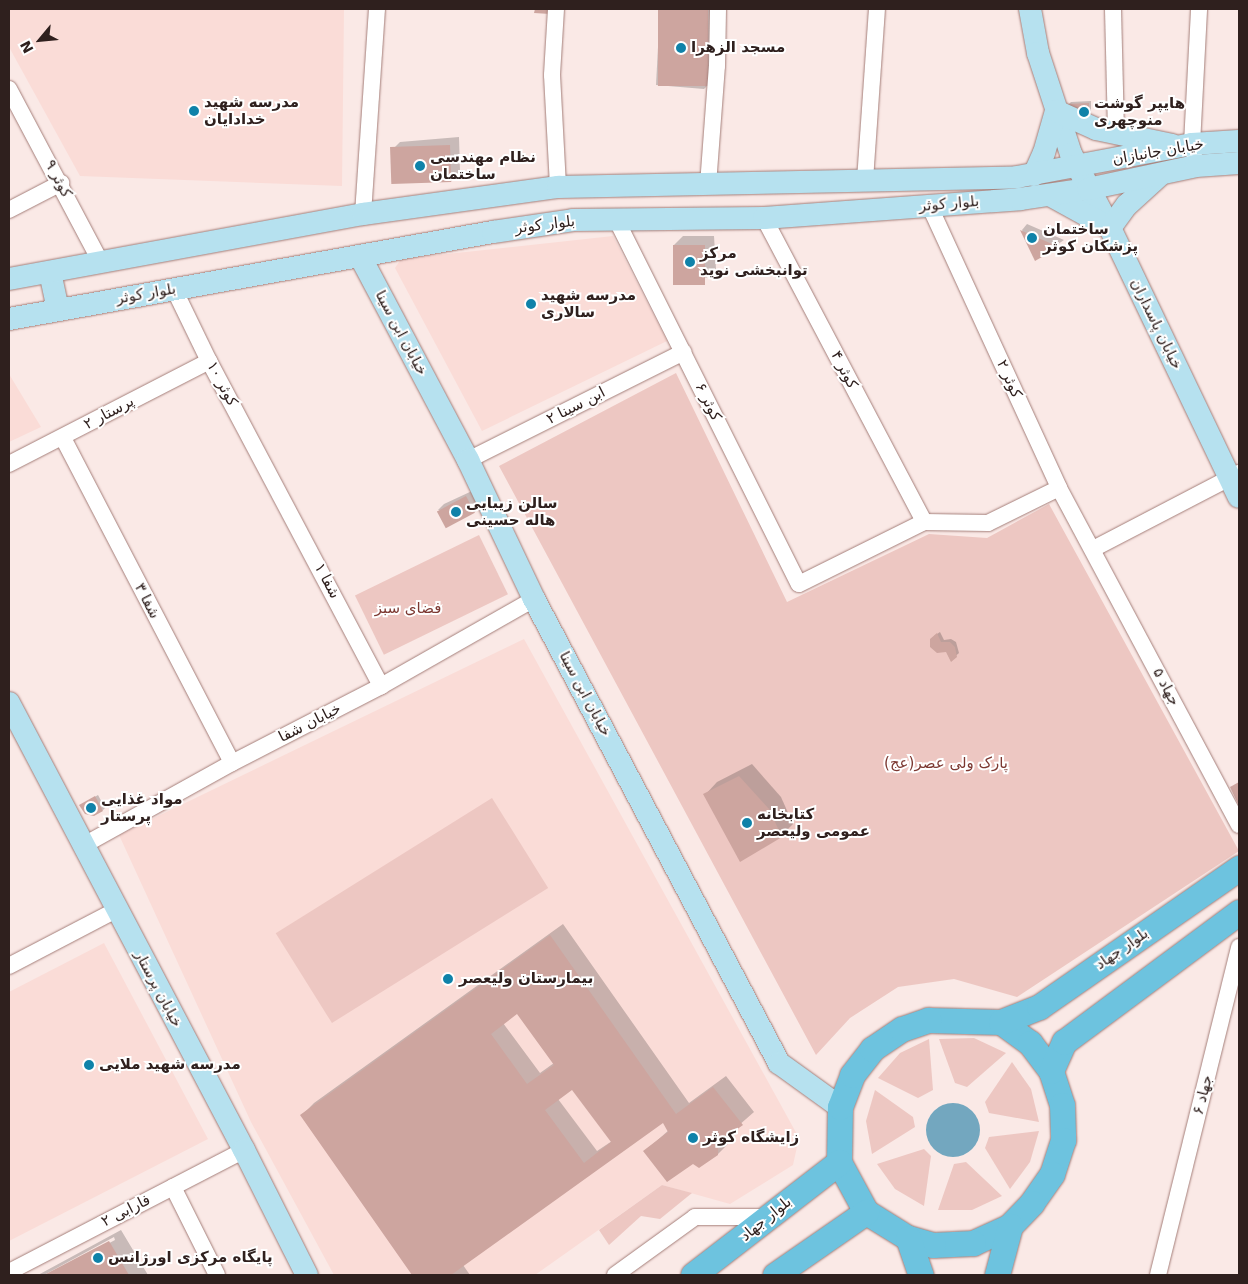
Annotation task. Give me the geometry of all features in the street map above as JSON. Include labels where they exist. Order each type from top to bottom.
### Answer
[{"type":"main road","name":"بلوار جهاد","points":[[1001,1022],[1039,1007],[1239,868]]},
{"type":"main road","points":[[1051,1071],[1064,1042],[1239,912]]},
{"type":"main road","points":[[928,1020],[1001,1022],[1030,1043],[1051,1071],[1062,1105],[1063,1140],[1052,1174],[1032,1203],[1010,1226],[973,1243],[933,1245],[908,1238],[866,1212],[839,1162],[840,1108],[852,1075],[872,1049],[902,1030],[928,1020]]},
{"type":"main road","name":"بلوار جهاد","points":[[693,1275],[839,1162]]},
{"type":"main road","points":[[775,1275],[866,1212]]},
{"type":"main road","points":[[997,1275],[1010,1226]]},
{"type":"main road","points":[[908,1238],[920,1275]]},
{"type":"street","points":[[363,214],[377,9]]},
{"type":"street","points":[[556,9],[552,75],[558,187]]},
{"type":"street","points":[[708,186],[717,66],[718,9]]},
{"type":"street","points":[[866,180],[877,9]]},
{"type":"street","name":"خیابان پاسداران","points":[[1030,9],[1038,53],[1056,111],[1078,168],[1110,228],[1236,483]]},
{"type":"street","points":[[1113,9],[1116,135]]},
{"type":"street","points":[[1024,184],[1044,153],[1056,111],[1096,129],[1190,152],[1199,9]]},
{"type":"street","name":"کوثر ۹","points":[[11,92],[101,263]]},
{"type":"street","name":"خیابان جانبازان","points":[[1088,189],[1162,174],[1190,152]]},
{"type":"street","name":"خیابان جانبازان","points":[[1078,168],[1190,152],[1239,158]]},
{"type":"street","name":"بلوار کوثر","points":[[9,319],[493,232],[573,220],[764,218],[930,207],[1024,184],[1078,168]]},
{"type":"street","points":[[1050,195],[1110,228],[1127,205],[1162,174]]},
{"type":"street","name":"بلوار کوثر","points":[[9,279],[363,214],[558,187],[708,186],[866,180],[1024,184],[1050,195],[1088,189]]},
{"type":"street","points":[[9,210],[61,184]]},
{"type":"street","name":"کوثر ۲","points":[[930,207],[1058,488],[1093,549]]},
{"type":"street","name":"کوثر ۴","points":[[764,218],[924,522]]},
{"type":"street","name":"کوثر ۶","points":[[616,219],[799,584],[924,522]]},
{"type":"street","name":"خیابان ابن سینا","points":[[360,256],[468,460],[534,599],[779,1063],[840,1108]]},
{"type":"street","points":[[50,272],[58,309]]},
{"type":"street","name":"کوثر ۱۰","points":[[174,290],[209,361],[272,477]]},
{"type":"street","name":"ابن سینا ۲","points":[[468,460],[684,352]]},
{"type":"street","name":"پرستار ۲","points":[[9,464],[209,361]]},
{"type":"street","name":"شفا ۳","points":[[62,438],[232,764]]},
{"type":"street","name":"شفا ۱","points":[[272,477],[382,686]]},
{"type":"street","points":[[1093,549],[1236,483]]},
{"type":"street","points":[[924,522],[988,523],[1058,488]]},
{"type":"street","name":"جهاد ۵","points":[[1093,549],[1239,825]]},
{"type":"street","name":"خیابان شفا","points":[[84,845],[232,764],[382,686],[534,599]]},
{"type":"street","name":"خیابان پرستار","points":[[9,703],[308,1275]]},
{"type":"street","points":[[9,966],[116,910]]},
{"type":"street","name":"جهاد ۶","points":[[1158,1275],[1239,947]]},
{"type":"street","name":"فارابی ۲","points":[[9,1272],[244,1150]]},
{"type":"street","points":[[173,1187],[217,1275]]},
{"type":"street","points":[[615,1275],[696,1217],[767,1217]]},
{"type":"shaded area","name":"مدرسه شهید خدادایان","points":[[9,9],[344,9],[342,186],[80,176],[9,47]]},
{"type":"shaded area","name":"مدرسه شهید سالاری","points":[[613,236],[667,341],[482,431],[395,268],[401,259]]},
{"type":"shaded area","points":[[9,374],[41,427],[9,442]]},
{"type":"shaded area","name":"بیمارستان ولیعصر","points":[[524,639],[799,1138],[793,1165],[730,1204],[662,1185],[535,1275],[334,1275],[251,1122],[119,835]]},
{"type":"shaded area","name":"مدرسه شهید ملایی","points":[[104,943],[208,1139],[9,1241],[9,992]]},
{"type":"green space","name":"پارک ولی عصر(عج)","points":[[676,373],[787,602],[929,534],[987,538],[1049,504],[1239,851],[1017,997],[954,979],[898,987],[850,1018],[816,1055],[499,466]]},
{"type":"green space","name":"فضای سبز","points":[[479,535],[508,594],[384,655],[355,595]]},
{"type":"green space","points":[[492,798],[548,888],[332,1023],[276,933]]},
{"type":"green space","points":[[974,1038],[1006,1053],[967,1087],[955,1083],[939,1039]]},
{"type":"green space","points":[[929,1039],[933,1090],[918,1098],[878,1078],[900,1053]]},
{"type":"green space","points":[[1012,1062],[1031,1089],[1039,1122],[989,1113],[985,1102]]},
{"type":"green space","points":[[875,1090],[913,1117],[915,1127],[872,1154],[866,1121]]},
{"type":"green space","points":[[1039,1131],[1030,1162],[1010,1189],[985,1148],[989,1137]]},
{"type":"green space","points":[[924,1149],[931,1156],[924,1206],[895,1189],[877,1164]]},
{"type":"green space","points":[[966,1162],[1002,1196],[972,1210],[938,1210],[954,1164]]},
{"type":"green space","points":[[662,1185],[692,1193],[660,1219],[641,1216],[609,1245],[599,1230]]},
{"type":"water","points":[[948,1103],[958,1103],[968,1107],[976,1115],[980,1130],[976,1145],[968,1153],[958,1157],[948,1157],[938,1153],[930,1145],[926,1135],[926,1125],[930,1115],[938,1107]]},
{"type":"building","points":[[535,9],[550,9],[550,14],[534,13]]},
{"type":"building","name":"مسجد الزهرا","points":[[658,9],[708,9],[708,86],[658,86]]},
{"type":"building","name":"هایپر گوشت منوچهری","points":[[1089,103],[1089,120],[1067,104]]},
{"type":"building","name":"نظام مهندسی ساختمان","points":[[450,145],[451,182],[391,184],[390,147]]},
{"type":"building","name":"ساختمان پزشکان کوثر","points":[[1020,230],[1059,247],[1035,261]]},
{"type":"building","name":"مرکز توانبخشی نوید","points":[[673,245],[705,245],[705,285],[673,285]]},
{"type":"building","name":"سالن زیبایی هاله حسینی","points":[[466,496],[475,513],[446,528],[437,511]]},
{"type":"building","points":[[937,633],[941,642],[950,642],[955,647],[957,657],[951,662],[946,652],[937,653],[930,647],[930,639]]},
{"type":"building","name":"کتابخانه عمومی ولیعصر","points":[[739,776],[769,809],[782,837],[740,862],[703,794]]},
{"type":"building","points":[[1239,782],[1239,806],[1230,787]]},
{"type":"building","name":"مواد غذایی پرستار","points":[[95,796],[103,811],[94,816],[85,814],[79,805]]},
{"type":"building","points":[[550,935],[676,1114],[713,1087],[743,1125],[718,1143],[718,1155],[699,1168],[693,1164],[667,1182],[643,1151],[668,1132],[663,1123],[451,1275],[412,1275],[300,1115]],"holes":[[[517,1014],[554,1065],[527,1084],[491,1034]],[[572,1090],[611,1142],[584,1163],[545,1110]]]},
{"type":"building","name":"پایگاه مرکزی اورژانس","points":[[109,1241],[129,1275],[44,1275]]},
{"type":"place","name":"مسجد الزهرا","points":[[681,48]]},
{"type":"place","name":"مدرسه شهید خدادایان","points":[[194,111]]},
{"type":"place","name":"هایپر گوشت منوچهری","points":[[1084,112]]},
{"type":"place","name":"نظام مهندسی ساختمان","points":[[420,166]]},
{"type":"place","name":"ساختمان پزشکان کوثر","points":[[1032,238]]},
{"type":"place","name":"مرکز توانبخشی نوید","points":[[690,262]]},
{"type":"place","name":"مدرسه شهید سالاری","points":[[531,304]]},
{"type":"place","name":"سالن زیبایی هاله حسینی","points":[[456,512]]},
{"type":"place","name":"مواد غذایی پرستار","points":[[91,808]]},
{"type":"place","name":"کتابخانه عمومی ولیعصر","points":[[747,823]]},
{"type":"place","name":"بیمارستان ولیعصر","points":[[448,979]]},
{"type":"place","name":"مدرسه شهید ملایی","points":[[89,1065]]},
{"type":"place","name":"زایشگاه کوثر","points":[[693,1138]]},
{"type":"place","name":"پایگاه مرکزی اورژانس","points":[[98,1258]]}]
